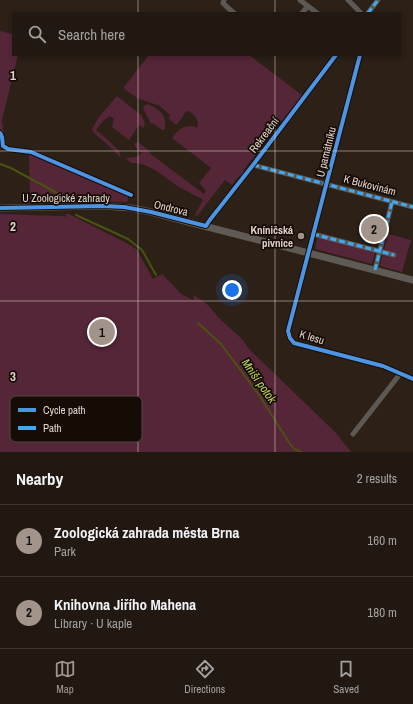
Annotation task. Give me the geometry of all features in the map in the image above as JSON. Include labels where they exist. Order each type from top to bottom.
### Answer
[{"type":"street","points":[[224,0],[223,3],[233,12]]},
{"type":"street","points":[[300,0],[316,12]]},
{"type":"street","points":[[348,0],[360,12]]},
{"type":"street","points":[[369,12],[378,0]]},
{"type":"street","points":[[303,12],[308,6]]},
{"type":"street","name":"Rekreační","points":[[206,226],[335,56]]},
{"type":"street","name":"U památníku","points":[[308,253],[360,56]]},
{"type":"street","name":"K Bukovinám","points":[[253,165],[413,207]]},
{"type":"street","points":[[375,270],[392,202]]},
{"type":"street","name":"U Zoologické zahrady","points":[[0,208],[103,206],[131,208]]},
{"type":"street","name":"Ondrova","points":[[131,208],[413,280]]},
{"type":"street","points":[[313,234],[394,255]]},
{"type":"street","name":"K lesu","points":[[308,253],[288,331],[290,338],[294,343],[383,366],[413,379]]},
{"type":"street","points":[[352,434],[400,374]]},
{"type":"shaded area","points":[[0,31],[12,34],[12,56],[18,56],[2,120],[5,145],[0,131]]},
{"type":"shaded area","points":[[148,56],[250,56],[302,95],[245,168],[243,171],[245,172],[242,176],[240,175],[232,185],[225,180],[197,216],[195,215],[203,200],[202,199],[179,187],[151,168],[138,163],[131,163],[126,158],[137,157],[142,153],[134,144],[138,142],[152,155],[204,194],[206,191],[199,183],[211,168],[172,138],[177,132],[186,126],[193,126],[197,128],[198,122],[196,117],[192,113],[186,111],[176,125],[169,119],[170,115],[160,106],[137,98],[124,89]]},
{"type":"shaded area","points":[[117,96],[141,115],[145,123],[144,128],[139,125],[129,140],[112,127],[114,119],[110,116],[103,121],[96,130],[120,152],[120,157],[94,133],[92,129],[99,117]]},
{"type":"shaded area","points":[[148,104],[156,108],[162,114],[165,120],[165,129],[162,130],[153,123],[151,124],[143,108]]},
{"type":"shaded area","points":[[29,153],[128,195],[127,202],[30,199]]},
{"type":"shaded area","points":[[67,213],[132,246],[137,250],[153,279],[162,274],[181,294],[193,300],[194,295],[208,305],[219,318],[243,340],[249,349],[336,433],[351,452],[0,452],[0,214],[65,217]]},
{"type":"shaded area","points":[[319,233],[375,248],[377,246],[372,264],[315,249]]},
{"type":"shaded area","points":[[388,234],[411,240],[402,272],[380,266]]},
{"type":"waterway","name":"Mniší potok","points":[[0,164],[11,168],[68,199]]},
{"type":"waterway","name":"Mniší potok","points":[[76,215],[128,239],[142,250],[156,275]]},
{"type":"waterway","name":"Mniší potok","points":[[198,323],[221,344],[259,395],[290,444],[294,449],[301,452]]},
{"type":"marked path","points":[[369,12],[378,0]]},
{"type":"marked path","points":[[253,165],[413,207]]},
{"type":"marked path","points":[[375,270],[392,202]]},
{"type":"marked path","points":[[313,234],[394,255]]},
{"type":"cycle path","points":[[0,208],[124,207],[151,212],[206,226],[335,56]]},
{"type":"cycle path","points":[[360,56],[288,331],[290,338],[294,343],[383,366],[413,379]]},
{"type":"cycle path","points":[[0,133],[3,146],[8,149],[31,152],[131,195]]},
{"type":"place","name":"Knihovna Jiřího Mahena","points":[[374,229]]},
{"type":"place","name":"Kníničská pivnice","points":[[301,236]]},
{"type":"place","name":"Zoologická zahrada města Brna","points":[[102,332]]}]
